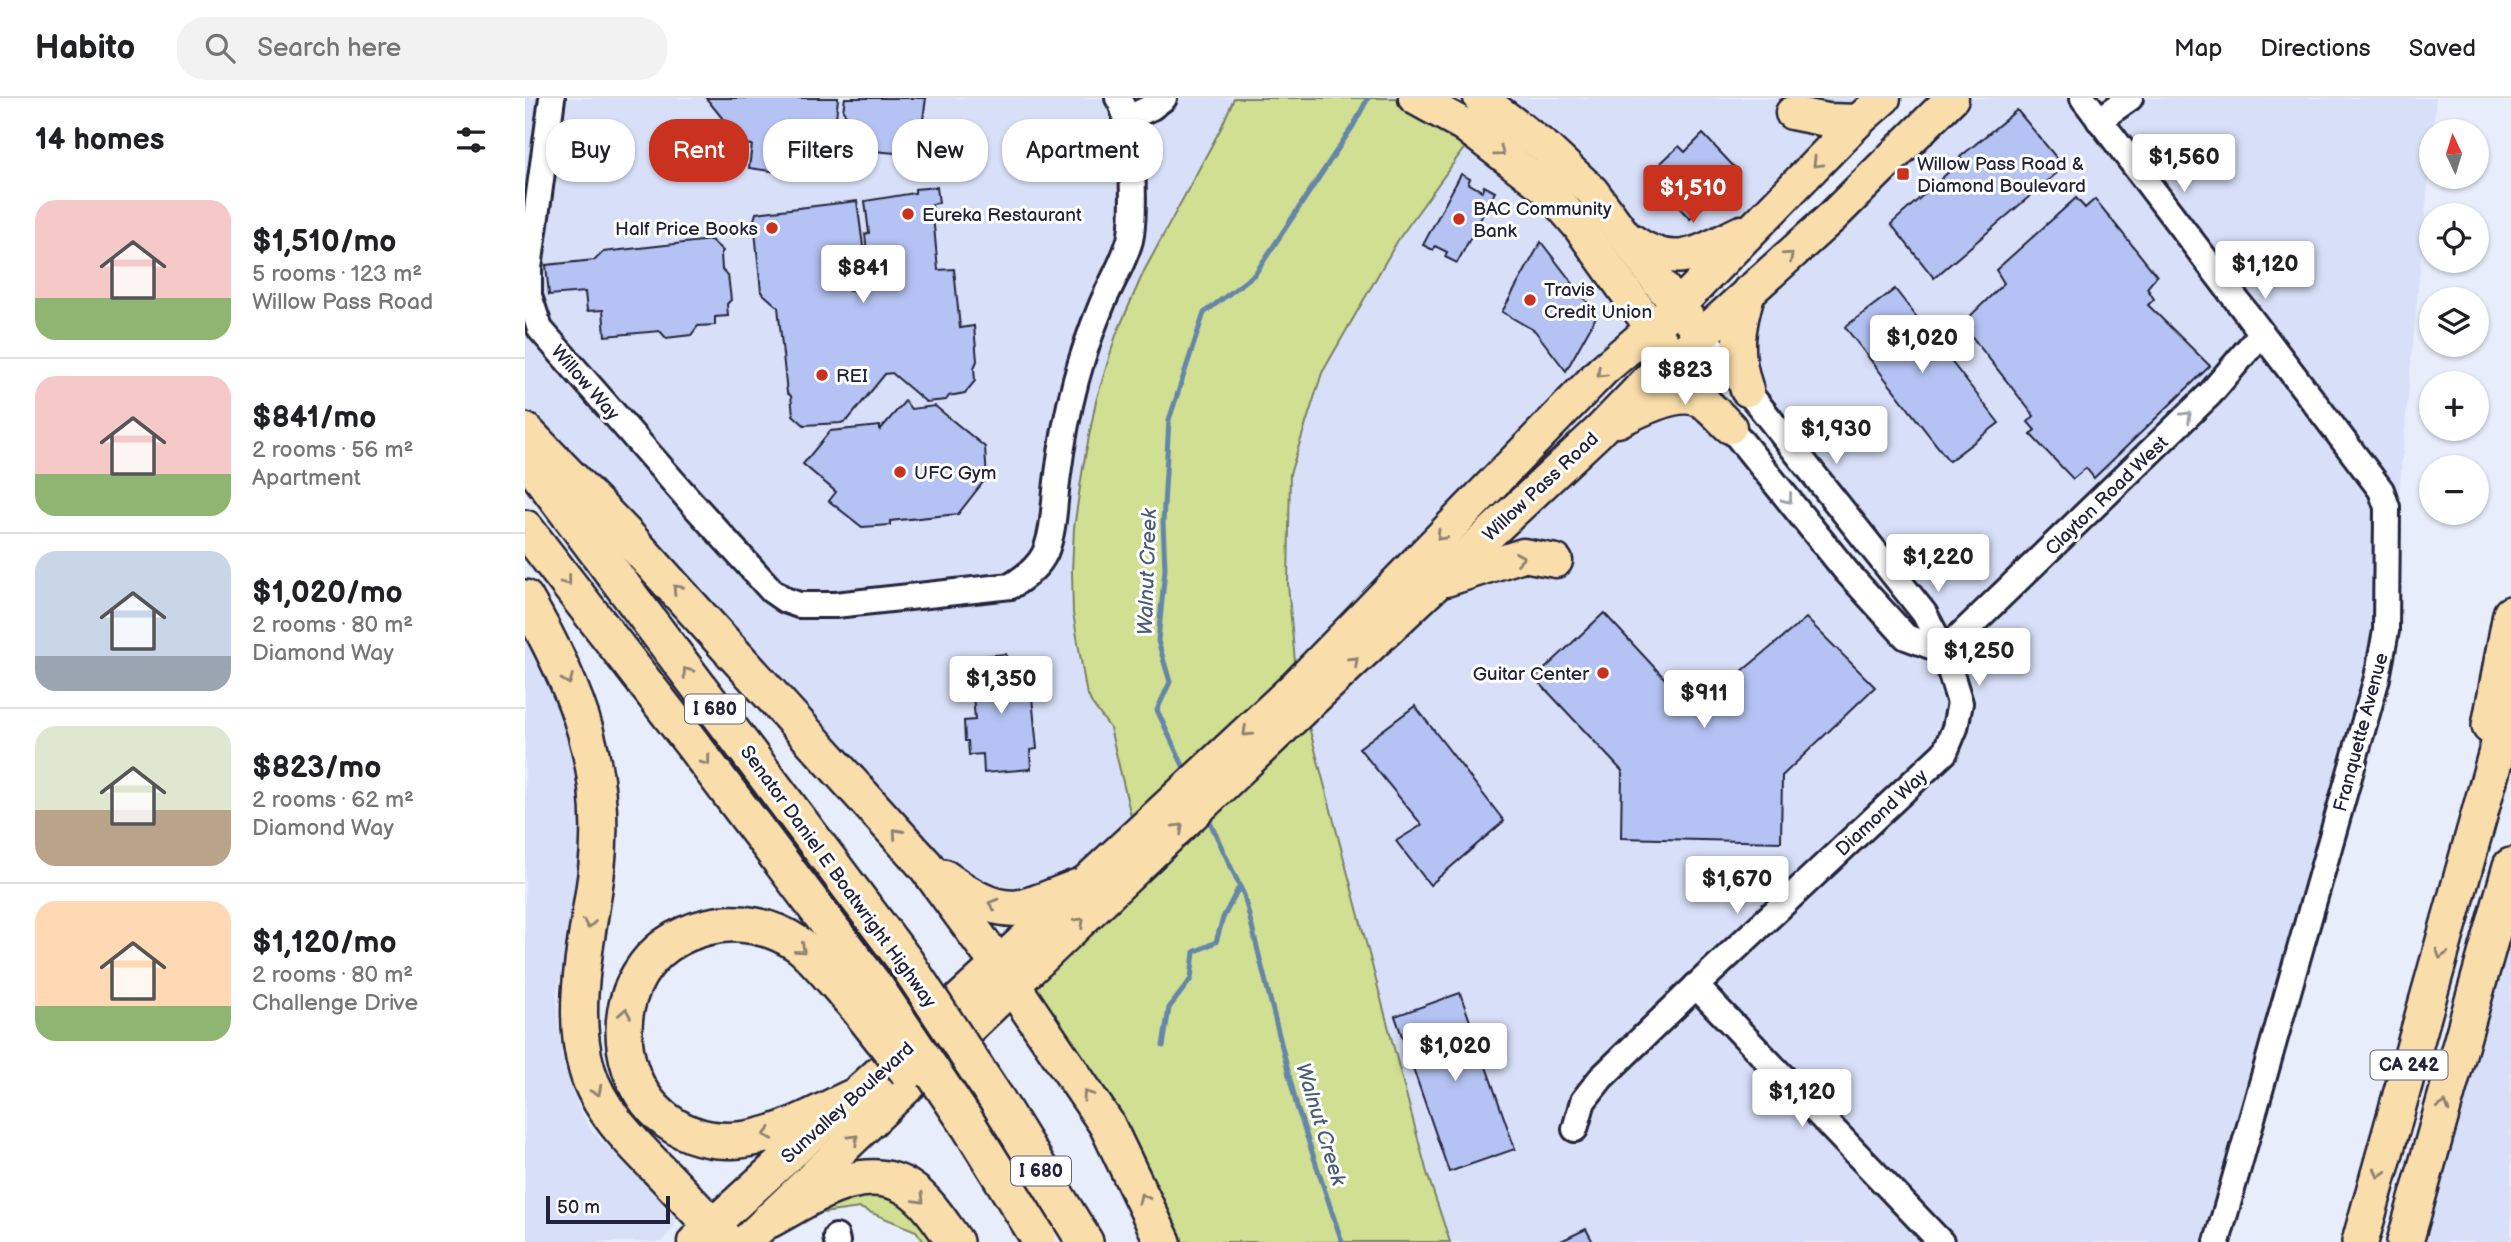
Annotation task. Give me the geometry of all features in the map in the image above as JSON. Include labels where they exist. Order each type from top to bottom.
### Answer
[{"type":"highway","points":[[525,430],[627,536],[926,866],[1006,975],[1107,1125],[1163,1242]]},
{"type":"highway","name":"Senator Daniel E Boatwright Highway","points":[[525,456],[905,961],[997,1100],[1085,1242]]},
{"type":"highway","name":"Senator Daniel E Boatwright Highway","points":[[525,528],[693,745],[867,998],[969,1126],[1039,1240]]},
{"type":"highway","points":[[525,598],[566,675],[581,714],[596,770],[599,821],[596,872],[581,977],[581,1034],[587,1070],[600,1098],[625,1134],[711,1236]]},
{"type":"highway","points":[[2459,888],[2511,614]]},
{"type":"highway","name":"CA 242","points":[[2360,1242],[2511,702]]},
{"type":"highway","points":[[926,866],[964,892],[995,907],[1019,908],[1081,886]]},
{"type":"highway","name":"CA 242","points":[[2405,1242],[2508,879]]},
{"type":"highway","points":[[853,1097],[778,1133],[741,1140],[721,1140],[689,1133],[667,1120],[644,1097],[631,1073],[624,1047],[623,1024],[631,987],[654,956],[677,938],[698,929],[730,923],[762,928],[799,944],[867,998]]},
{"type":"highway","points":[[757,1231],[843,1182],[869,1177],[892,1181],[910,1189],[934,1214],[955,1242]]},
{"type":"main road","points":[[1415,98],[1464,125],[1546,188],[1578,225],[1675,359]]},
{"type":"main road","points":[[1480,98],[1546,148],[1583,182],[1703,335]]},
{"type":"main road","name":"Willow Pass Road","points":[[1127,861],[1300,696],[1603,370],[1678,306],[1884,98]]},
{"type":"main road","name":"Willow Pass Road","points":[[1300,696],[1438,582],[1598,432],[1652,376],[1703,335],[1832,217],[1952,98]]},
{"type":"main road","points":[[1792,113],[1827,120],[1859,121]]},
{"type":"main road","points":[[1626,236],[1642,248],[1664,258],[1683,257],[1758,223]]},
{"type":"main road","points":[[1747,390],[1739,367],[1738,344],[1749,291]]},
{"type":"main road","points":[[1598,432],[1646,407],[1690,397],[1702,401],[1730,427]]},
{"type":"main road","points":[[1438,582],[1523,555],[1556,561]]},
{"type":"main road","name":"Sunvalley Boulevard","points":[[711,1236],[853,1097],[1006,975],[1081,886],[1127,861]]},
{"type":"main road","name":"Sunvalley Boulevard","points":[[757,1231],[1006,975],[1127,861]]},
{"type":"street","name":"Willow Way","points":[[552,98],[529,268],[529,296],[540,329],[760,579],[785,600],[799,605],[835,605],[1000,588],[1023,579],[1043,557],[1050,534],[1064,433],[1077,377],[1097,317],[1130,239],[1133,199],[1122,109]]},
{"type":"street","points":[[1122,109],[1152,107],[1164,98]]},
{"type":"street","name":"Franquette Avenue","points":[[2083,98],[2372,478],[2384,497],[2387,508],[2386,631],[2377,678],[2217,1242]]},
{"type":"street","points":[[2099,120],[2130,98]]},
{"type":"street","points":[[1535,179],[1554,177],[1591,208],[1606,209]]},
{"type":"street","name":"Clayton Road West","points":[[1944,651],[2210,394],[2261,334]]},
{"type":"street","name":"Diamond Way","points":[[1575,1129],[1583,1101],[1601,1078],[1945,752],[1955,727],[1960,703],[1944,651],[1924,612],[1703,335]]},
{"type":"street","points":[[1675,359],[1846,571],[1906,636],[1944,651]]},
{"type":"street","points":[[1696,986],[1941,1242]]},
{"type":"shaded area","points":[[525,98],[1234,98],[1221,128],[1144,271],[1116,335],[1096,401],[1072,572],[1073,613],[1085,684],[1110,728],[1136,837],[1019,908],[964,892],[525,431]]},
{"type":"shaded area","points":[[1504,98],[1884,98],[1758,223],[1664,258]]},
{"type":"shaded area","points":[[1952,98],[2436,98],[2434,119],[2419,119],[2419,189],[2427,189],[2426,203],[2419,203],[2420,273],[2386,631],[2217,1242],[1450,1242],[1427,1173],[1304,708],[1598,432],[1690,397],[1906,636],[1944,650],[1747,390],[1741,320]]},
{"type":"shaded area","points":[[1475,133],[1503,154],[1652,329],[1297,685],[1288,584],[1290,474],[1322,373],[1398,240]]},
{"type":"shaded area","points":[[525,621],[554,680],[587,796],[584,860],[557,992],[558,1027],[565,1069],[576,1101],[591,1130],[672,1212],[675,1226],[661,1242],[525,1242]]},
{"type":"shaded area","points":[[2511,872],[2511,1242],[2407,1242]]},
{"type":"green space","points":[[1234,98],[1415,98],[1475,133],[1398,240],[1322,373],[1290,474],[1288,584],[1297,685],[1136,837],[1110,728],[1091,702],[1086,690],[1073,613],[1074,528],[1096,401],[1116,335],[1144,271],[1221,128]]},
{"type":"green space","points":[[1304,708],[1427,1173],[1450,1242],[1163,1242],[1013,986]]},
{"type":"green space","points":[[869,1177],[955,1242],[924,1242],[916,1231],[860,1208],[769,1220]]},
{"type":"building","points":[[706,98],[838,98],[836,118],[842,119],[763,119],[763,170],[749,168],[752,145],[749,145],[749,119],[723,119]]},
{"type":"building","points":[[845,98],[926,98],[923,119],[892,119],[892,153],[878,151],[878,119],[849,119],[843,111]]},
{"type":"building","points":[[2017,110],[2064,167],[1934,278],[1891,224],[1962,160],[1960,157]]},
{"type":"building","points":[[1703,134],[1739,172],[1690,219],[1648,175],[1679,146],[1685,152]]},
{"type":"building","name":"BAC Community Bank","points":[[1461,174],[1470,179],[1468,183],[1482,191],[1484,186],[1495,192],[1457,263],[1445,257],[1447,252],[1435,246],[1433,250],[1423,245]]},
{"type":"building","points":[[937,187],[939,203],[932,204],[938,270],[954,269],[960,328],[974,326],[977,361],[974,368],[975,381],[965,393],[949,396],[946,400],[926,402],[892,373],[885,374],[848,420],[841,423],[804,425],[793,415],[791,396],[787,393],[778,307],[761,292],[754,220],[756,213],[857,201],[863,246],[846,267],[849,291],[854,291],[867,275],[864,252],[867,252],[865,234],[869,233],[865,201],[915,193],[915,189]]},
{"type":"building","points":[[2076,198],[2085,208],[2095,199],[2157,276],[2147,288],[2154,299],[2148,305],[2210,366],[2094,478],[2086,468],[2073,479],[2030,434],[2035,430],[2028,422],[2034,416],[1962,324],[2004,283],[1996,270]]},
{"type":"building","points":[[711,240],[723,251],[722,270],[728,275],[731,300],[727,304],[728,316],[715,317],[715,325],[698,326],[691,335],[666,338],[660,331],[605,336],[603,310],[587,311],[585,292],[549,295],[546,265],[595,260],[603,252]]},
{"type":"building","points":[[1541,242],[1597,315],[1566,371],[1535,331],[1502,312]]},
{"type":"building","points":[[1895,289],[1999,423],[1949,461],[1845,327]]},
{"type":"building","name":"UFC Gym","points":[[905,401],[911,409],[935,406],[985,447],[987,481],[984,481],[958,514],[890,521],[890,525],[862,527],[829,501],[836,492],[803,464],[830,431],[880,426],[880,430]]},
{"type":"building","points":[[1604,613],[1666,680],[1729,682],[1806,618],[1875,687],[1782,776],[1781,842],[1621,838],[1622,771],[1535,678]]},
{"type":"building","points":[[1006,654],[1008,676],[1028,674],[1030,690],[1025,690],[1026,698],[1032,697],[1037,749],[1030,750],[1031,769],[984,773],[983,754],[969,755],[968,741],[965,741],[964,721],[975,720],[970,657]]},
{"type":"building","points":[[1415,706],[1504,821],[1430,885],[1396,841],[1422,825],[1359,748]]},
{"type":"building","points":[[1460,993],[1515,1149],[1449,1172],[1395,1016]]},
{"type":"building","points":[[1586,1229],[1593,1242],[1559,1242]]},
{"type":"waterway","name":"Walnut Creek","points":[[1186,772],[1157,710],[1170,682],[1158,641],[1165,569],[1163,523],[1169,420],[1204,313],[1255,274],[1353,126],[1368,98]]},
{"type":"waterway","name":"Walnut Creek","points":[[1207,816],[1244,895],[1297,1107],[1342,1242]]},
{"type":"waterway","points":[[1163,1046],[1169,1008],[1191,979],[1194,952],[1216,942],[1223,918],[1240,885]]},
{"type":"place","name":"Willow Pass Road & Diamond Boulevard","points":[[1903,174]]},
{"type":"place","name":"Eureka Restaurant","points":[[908,214]]},
{"type":"place","name":"BAC Community Bank","points":[[1459,219]]},
{"type":"place","name":"Half Price Books","points":[[772,228]]},
{"type":"place","name":"Travis Credit Union","points":[[1530,300]]},
{"type":"place","name":"REI","points":[[822,375]]},
{"type":"place","name":"UFC Gym","points":[[900,472]]},
{"type":"place","name":"Guitar Center","points":[[1603,673]]}]
